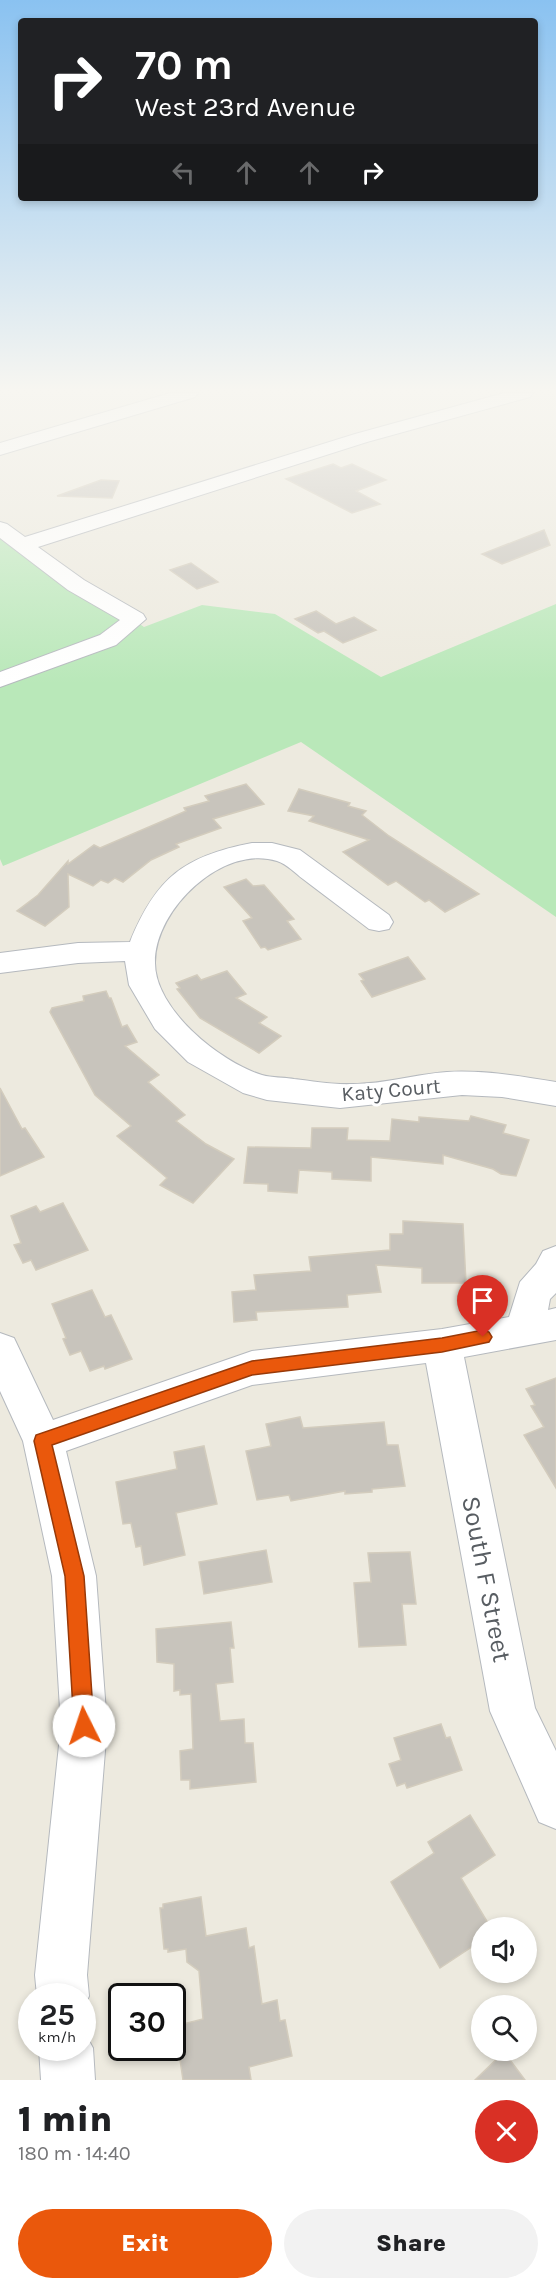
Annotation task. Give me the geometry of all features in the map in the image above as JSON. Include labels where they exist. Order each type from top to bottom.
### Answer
[{"type":"street","points":[[25,544],[196,490]]},
{"type":"street","points":[[0,528],[25,544],[76,585],[135,619],[108,640],[0,680]]},
{"type":"street","points":[[140,960],[155,914],[175,888],[202,869],[227,856],[251,851],[276,851],[290,856],[379,922]]},
{"type":"street","points":[[0,963],[67,954],[140,960]]},
{"type":"street","points":[[0,978],[38,971],[140,960]]},
{"type":"street","name":"Katy Court","points":[[140,960],[153,1005],[179,1039],[214,1064],[255,1086],[341,1096],[449,1084],[516,1086],[556,1094]]},
{"type":"street","points":[[42,1441],[252,1368],[442,1345],[540,1327],[533,1293],[551,1273],[556,1261]]},
{"type":"street","name":"South F Street","points":[[442,1345],[513,1711],[556,1804]]},
{"type":"street","points":[[0,1349],[42,1441],[74,1576],[84,1726],[62,1983]]},
{"type":"street","points":[[67,2061],[68,2080]]},
{"type":"green space","points":[[0,529],[144,627],[202,605],[275,614],[381,677],[556,604],[556,917],[301,742],[3,866],[0,859]]},
{"type":"building","points":[[73,490],[115,490],[112,498],[57,496]]},
{"type":"building","points":[[307,490],[359,490],[356,491],[380,504],[352,513]]},
{"type":"building","points":[[544,530],[550,545],[502,564],[482,554]]},
{"type":"building","points":[[191,563],[218,582],[197,589],[170,570]]},
{"type":"building","points":[[316,611],[336,624],[354,617],[376,630],[343,643],[324,631],[318,633],[295,619]]},
{"type":"building","points":[[246,784],[264,804],[213,819],[221,828],[176,844],[179,847],[151,860],[123,882],[115,878],[108,883],[101,880],[93,886],[68,874],[69,907],[45,926],[17,911],[38,895],[68,861],[68,864],[94,845],[100,848],[186,811],[184,808],[209,801],[205,796]]},
{"type":"building","points":[[299,789],[350,803],[348,806],[366,811],[362,815],[389,836],[479,894],[445,912],[429,900],[425,902],[396,881],[388,885],[343,852],[369,840],[309,821],[314,816],[288,811]]},
{"type":"building","points":[[246,879],[253,886],[264,885],[294,919],[287,921],[301,939],[268,950],[265,947],[261,948],[243,921],[252,918],[224,887]]},
{"type":"building","points":[[408,957],[425,979],[372,997],[359,974]]},
{"type":"building","points":[[227,971],[246,994],[236,998],[267,1017],[259,1023],[281,1036],[259,1053],[200,1018],[177,989],[180,988],[176,983],[197,975],[201,980]]},
{"type":"building","points":[[106,991],[122,1027],[127,1025],[137,1042],[125,1046],[159,1075],[148,1082],[185,1115],[176,1121],[206,1144],[234,1159],[193,1203],[160,1185],[167,1178],[117,1136],[131,1126],[95,1095],[50,1012],[52,1008],[84,1001],[83,996]]},
{"type":"building","points":[[0,1088],[22,1129],[25,1128],[44,1157],[0,1176]]},
{"type":"building","points":[[471,1116],[506,1125],[503,1133],[529,1140],[516,1176],[501,1174],[493,1169],[443,1155],[443,1164],[371,1157],[371,1181],[332,1179],[332,1172],[299,1170],[297,1193],[268,1191],[268,1184],[244,1183],[248,1147],[311,1148],[312,1128],[348,1128],[347,1140],[390,1141],[392,1119],[419,1122],[419,1117],[469,1121]]},
{"type":"building","points":[[63,1203],[88,1250],[36,1270],[31,1260],[23,1263],[14,1245],[21,1243],[11,1216],[36,1206],[40,1212]]},
{"type":"building","points":[[403,1221],[463,1224],[466,1283],[422,1283],[422,1268],[376,1265],[381,1292],[347,1295],[348,1307],[256,1312],[257,1320],[234,1322],[232,1292],[256,1290],[254,1275],[311,1271],[309,1257],[390,1250],[390,1234],[403,1234]]},
{"type":"building","points":[[92,1290],[105,1317],[111,1315],[132,1359],[105,1369],[104,1366],[90,1371],[81,1351],[70,1355],[63,1339],[66,1338],[52,1304]]},
{"type":"building","points":[[556,1378],[556,1488],[524,1435],[544,1427],[531,1406],[535,1405],[526,1389]]},
{"type":"building","points":[[300,1417],[303,1428],[384,1422],[387,1445],[398,1445],[405,1486],[372,1489],[372,1492],[345,1494],[345,1491],[291,1501],[289,1495],[257,1500],[246,1451],[271,1446],[266,1424]]},
{"type":"building","points":[[204,1446],[217,1504],[176,1513],[185,1555],[144,1565],[141,1546],[136,1547],[131,1523],[123,1524],[116,1482],[177,1469],[174,1452]]},
{"type":"building","points":[[266,1550],[272,1582],[204,1594],[199,1562]]},
{"type":"building","points":[[410,1552],[416,1604],[402,1604],[406,1645],[359,1647],[354,1583],[371,1582],[368,1553]]},
{"type":"building","points":[[231,1622],[234,1648],[230,1648],[233,1682],[216,1684],[220,1721],[244,1719],[245,1743],[253,1743],[256,1782],[190,1789],[190,1780],[181,1780],[180,1751],[193,1749],[191,1694],[180,1695],[180,1690],[174,1691],[174,1664],[157,1662],[156,1629]]},
{"type":"building","points":[[441,1724],[446,1738],[450,1737],[462,1770],[407,1788],[405,1783],[397,1786],[389,1764],[401,1760],[394,1738]]},
{"type":"building","points":[[470,1815],[495,1855],[461,1878],[484,1917],[471,1917],[471,1947],[440,1968],[391,1882],[434,1853],[428,1842]]},
{"type":"building","points":[[201,1897],[206,1936],[246,1928],[249,1948],[254,1946],[262,2004],[277,2000],[280,2021],[285,2020],[292,2056],[249,2067],[251,2080],[183,2080],[180,2061],[186,2061],[186,2023],[203,2019],[199,1971],[187,1962],[186,1949],[168,1952],[168,1949],[164,1949],[160,1908],[163,1908],[163,1904]]},
{"type":"building","points":[[495,2061],[511,2061],[525,2080],[475,2080]]},
{"type":"route","points":[[84,1726],[74,1576],[42,1441],[252,1368],[442,1345],[483,1337]]}]
